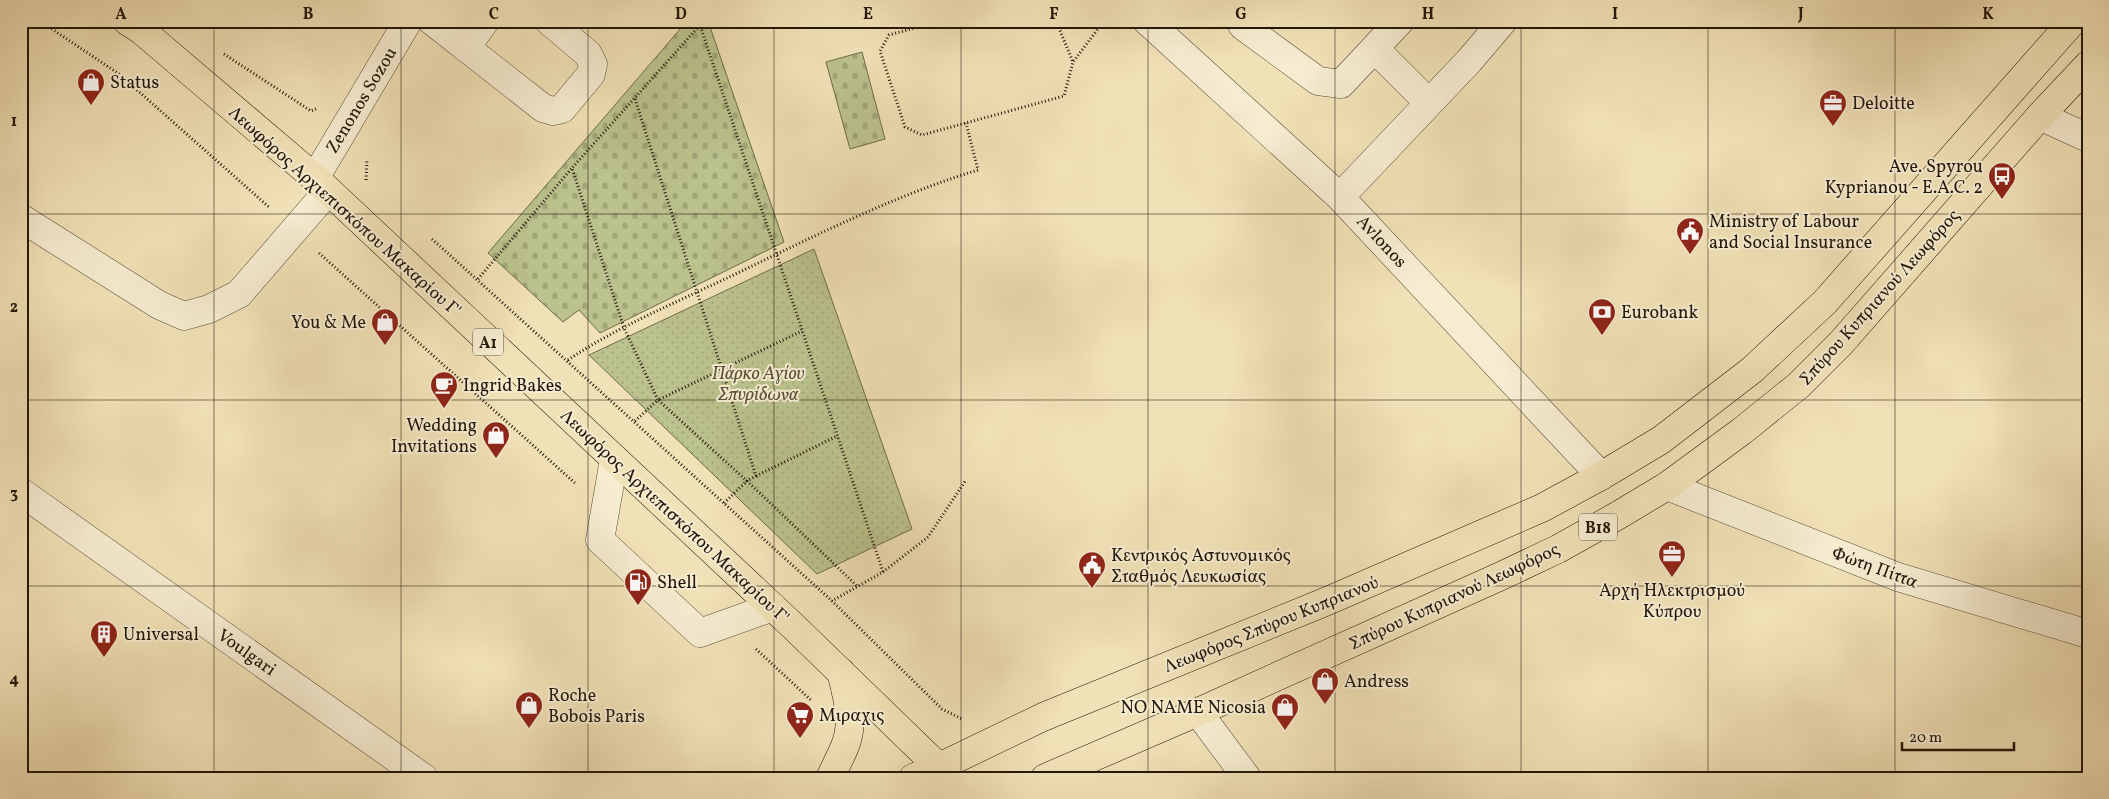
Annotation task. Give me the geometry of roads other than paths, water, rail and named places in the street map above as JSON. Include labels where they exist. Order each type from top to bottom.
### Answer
[{"type":"main road","name":"Λεωφόρος Αρχιεπισκόπου Μακαρίου Γ'","points":[[127,21],[141,30],[321,184],[842,672],[945,772]]},
{"type":"main road","name":"Σπύρου Κυπριανού Λεωφόρος","points":[[1602,476],[1661,440],[1752,370],[1826,302],[2073,21]]},
{"type":"main road","name":"Σπύρου Κυπριανού Λεωφόρος","points":[[1045,778],[1198,712],[1558,549],[1667,486],[1742,432],[1800,385],[1841,344],[2040,116],[2088,65]]},
{"type":"main road","name":"Λεωφόρος Σπύρου Κυπριανού","points":[[945,772],[1043,717],[1455,547],[1542,508],[1602,476]]},
{"type":"main road","points":[[830,778],[846,744],[850,719],[842,672]]},
{"type":"main road","name":"B18","points":[[914,778],[945,772]]},
{"type":"street","name":"Zenonos Sozou","points":[[21,218],[159,305],[184,316],[209,309],[239,294],[294,230],[321,184],[350,118],[408,21]]},
{"type":"street","points":[[432,21],[543,108],[553,111],[562,109],[591,74],[593,64],[588,54],[549,21]]},
{"type":"street","points":[[466,48],[485,21]]},
{"type":"street","name":"Avlonos","points":[[1147,21],[1340,197],[1602,476]]},
{"type":"street","points":[[1240,21],[1318,82],[1329,84],[1341,84],[1388,30],[1429,103]]},
{"type":"street","points":[[1340,197],[1503,21]]},
{"type":"street","points":[[2040,116],[2088,138]]},
{"type":"street","points":[[614,460],[600,540],[700,632],[773,607]]},
{"type":"street","name":"Φώτη Πίττα","points":[[1667,486],[1898,577],[2088,634]]},
{"type":"street","name":"Voulgari","points":[[21,492],[424,778]]},
{"type":"street","points":[[1198,712],[1247,778]]},
{"type":"place","name":"Status","points":[[91,106]]},
{"type":"place","name":"Deloitte","points":[[1833,127]]},
{"type":"place","name":"Ave. Spyrou Kyprianou - E.A.C. 2","points":[[2002,200]]},
{"type":"place","name":"Ministry of Labour and Social Insurance","points":[[1690,255]]},
{"type":"place","name":"Eurobank","points":[[1602,336]]},
{"type":"place","name":"You & Me","points":[[385,346]]},
{"type":"place","name":"Ingrid Bakes","points":[[444,409]]},
{"type":"place","name":"Wedding Invitations","points":[[496,459]]},
{"type":"place","name":"Αρχή Ηλεκτρισμού Κύπρου","points":[[1672,578]]},
{"type":"place","name":"Κεντρικός Αστυνομικός Σταθμός Λευκωσίας","points":[[1092,589]]},
{"type":"place","name":"Shell","points":[[638,606]]},
{"type":"place","name":"Universal","points":[[104,658]]},
{"type":"place","name":"Andress","points":[[1325,705]]},
{"type":"place","name":"Roche Bobois Paris","points":[[529,729]]},
{"type":"place","name":"NO NAME Nicosia","points":[[1285,731]]},
{"type":"place","name":"Μιραχις","points":[[800,739]]},
{"type":"park label","name":"Πάρκο Αγίου Σπυρίδωνα","points":[[758,383]]}]
